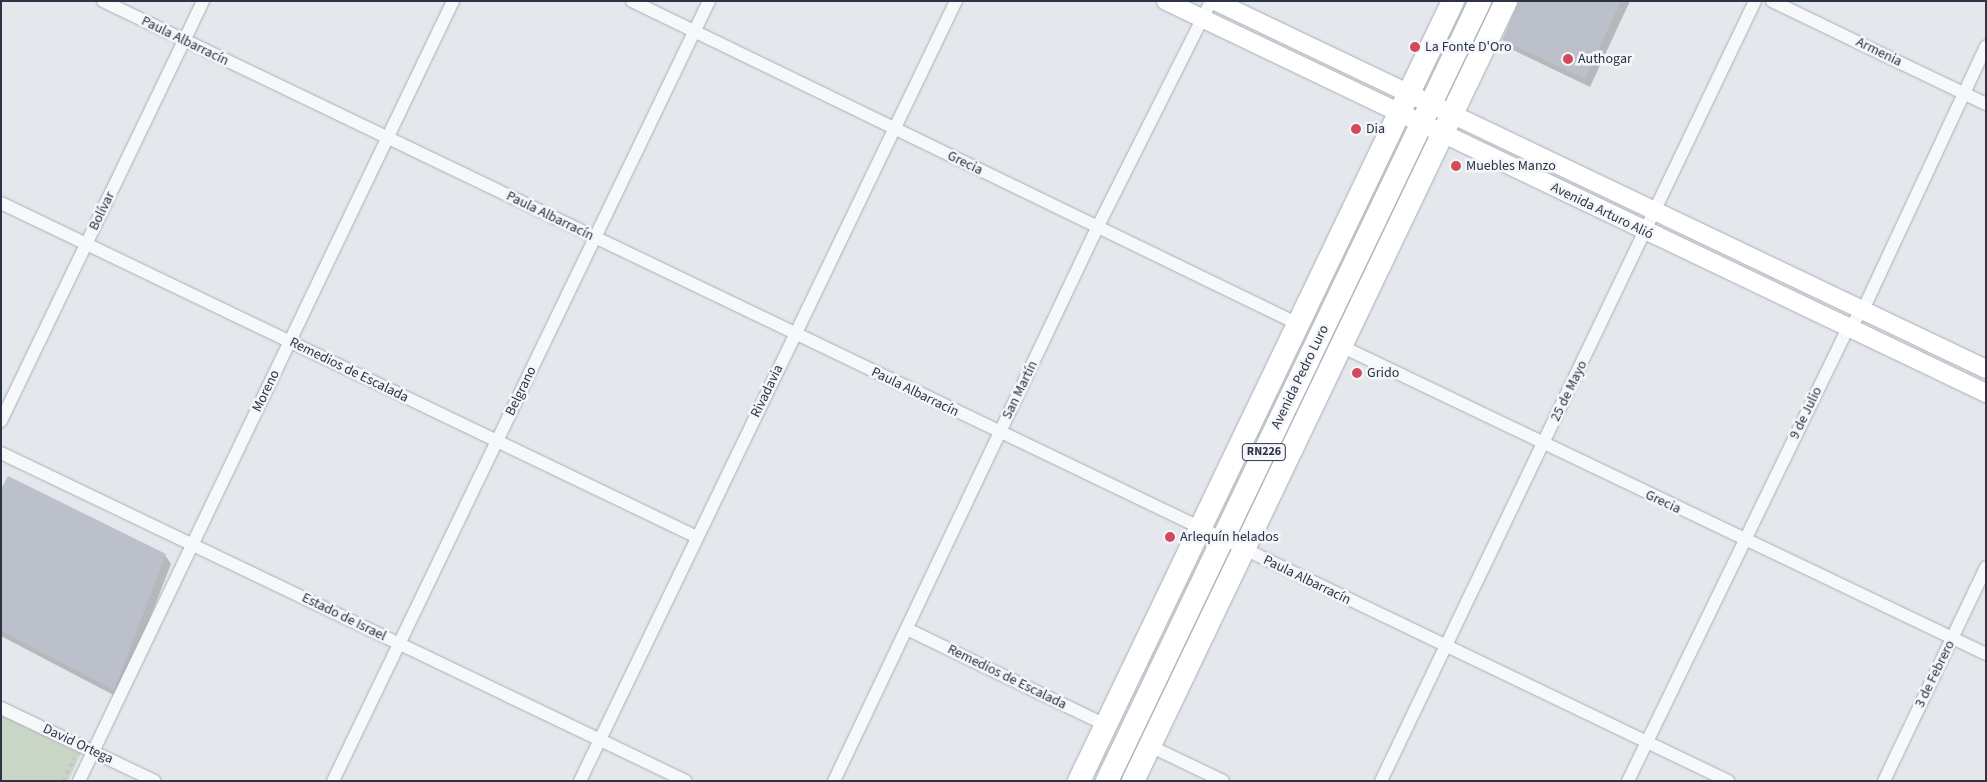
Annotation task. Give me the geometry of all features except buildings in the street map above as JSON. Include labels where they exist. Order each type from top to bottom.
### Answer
[{"type":"highway","name":"Avenida Pedro Luro","points":[[1079,781],[1453,1]]},
{"type":"highway","name":"Avenida Pedro Luro","points":[[1107,781],[1480,1]]},
{"type":"highway","name":"Avenida Pedro Luro","points":[[1133,781],[1506,1]]},
{"type":"main road","name":"Avenida Arturo Alió","points":[[1166,1],[1426,113],[1645,232],[1847,330],[1986,393]]},
{"type":"main road","name":"Avenida Arturo Alió","points":[[1215,1],[1404,103]]},
{"type":"main road","name":"Avenida Arturo Alió","points":[[1447,124],[1655,213],[1986,369]]},
{"type":"street","name":"Paula Albarracín","points":[[103,1],[1728,781]]},
{"type":"street","name":"Bolívar","points":[[1,421],[203,1]]},
{"type":"street","name":"Moreno","points":[[79,781],[453,1]]},
{"type":"street","name":"Grecia","points":[[632,1],[1298,324]]},
{"type":"street","name":"Belgrano","points":[[333,781],[709,1]]},
{"type":"street","name":"Rivadavia","points":[[580,781],[794,333],[956,1]]},
{"type":"street","name":"San Martín","points":[[834,781],[1097,228],[1211,1]]},
{"type":"street","name":"25 de Mayo","points":[[1381,781],[1755,1]]},
{"type":"street","name":"Armenia","points":[[1772,1],[1986,104]]},
{"type":"street","name":"9 de Julio","points":[[1628,781],[1847,330],[1863,310],[1986,46]]},
{"type":"street","name":"Remedios de Escalada","points":[[1,203],[697,537]]},
{"type":"street","name":"Grecia","points":[[1341,346],[1543,445],[1986,654]]},
{"type":"street","name":"Estado de Israel","points":[[1,453],[686,781]]},
{"type":"street","name":"3 de Febrero","points":[[1884,781],[1986,567]]},
{"type":"street","name":"Remedios de Escalada","points":[[907,629],[1106,725]]},
{"type":"street","name":"David Ortega","points":[[1,708],[154,781]]},
{"type":"street","points":[[1150,746],[1223,781]]},
{"type":"path","points":[[63,781],[74,756],[65,752]]},
{"type":"green space","points":[[1,714],[81,753],[68,781],[1,781]]},
{"type":"place","name":"La Fonte D'Oro","points":[[1415,47]]},
{"type":"place","name":"Authogar","points":[[1568,59]]},
{"type":"place","name":"Dia","points":[[1356,129]]},
{"type":"place","name":"Muebles Manzo","points":[[1456,166]]},
{"type":"place","name":"Grido","points":[[1357,373]]},
{"type":"place","name":"Arlequín helados","points":[[1170,537]]}]
